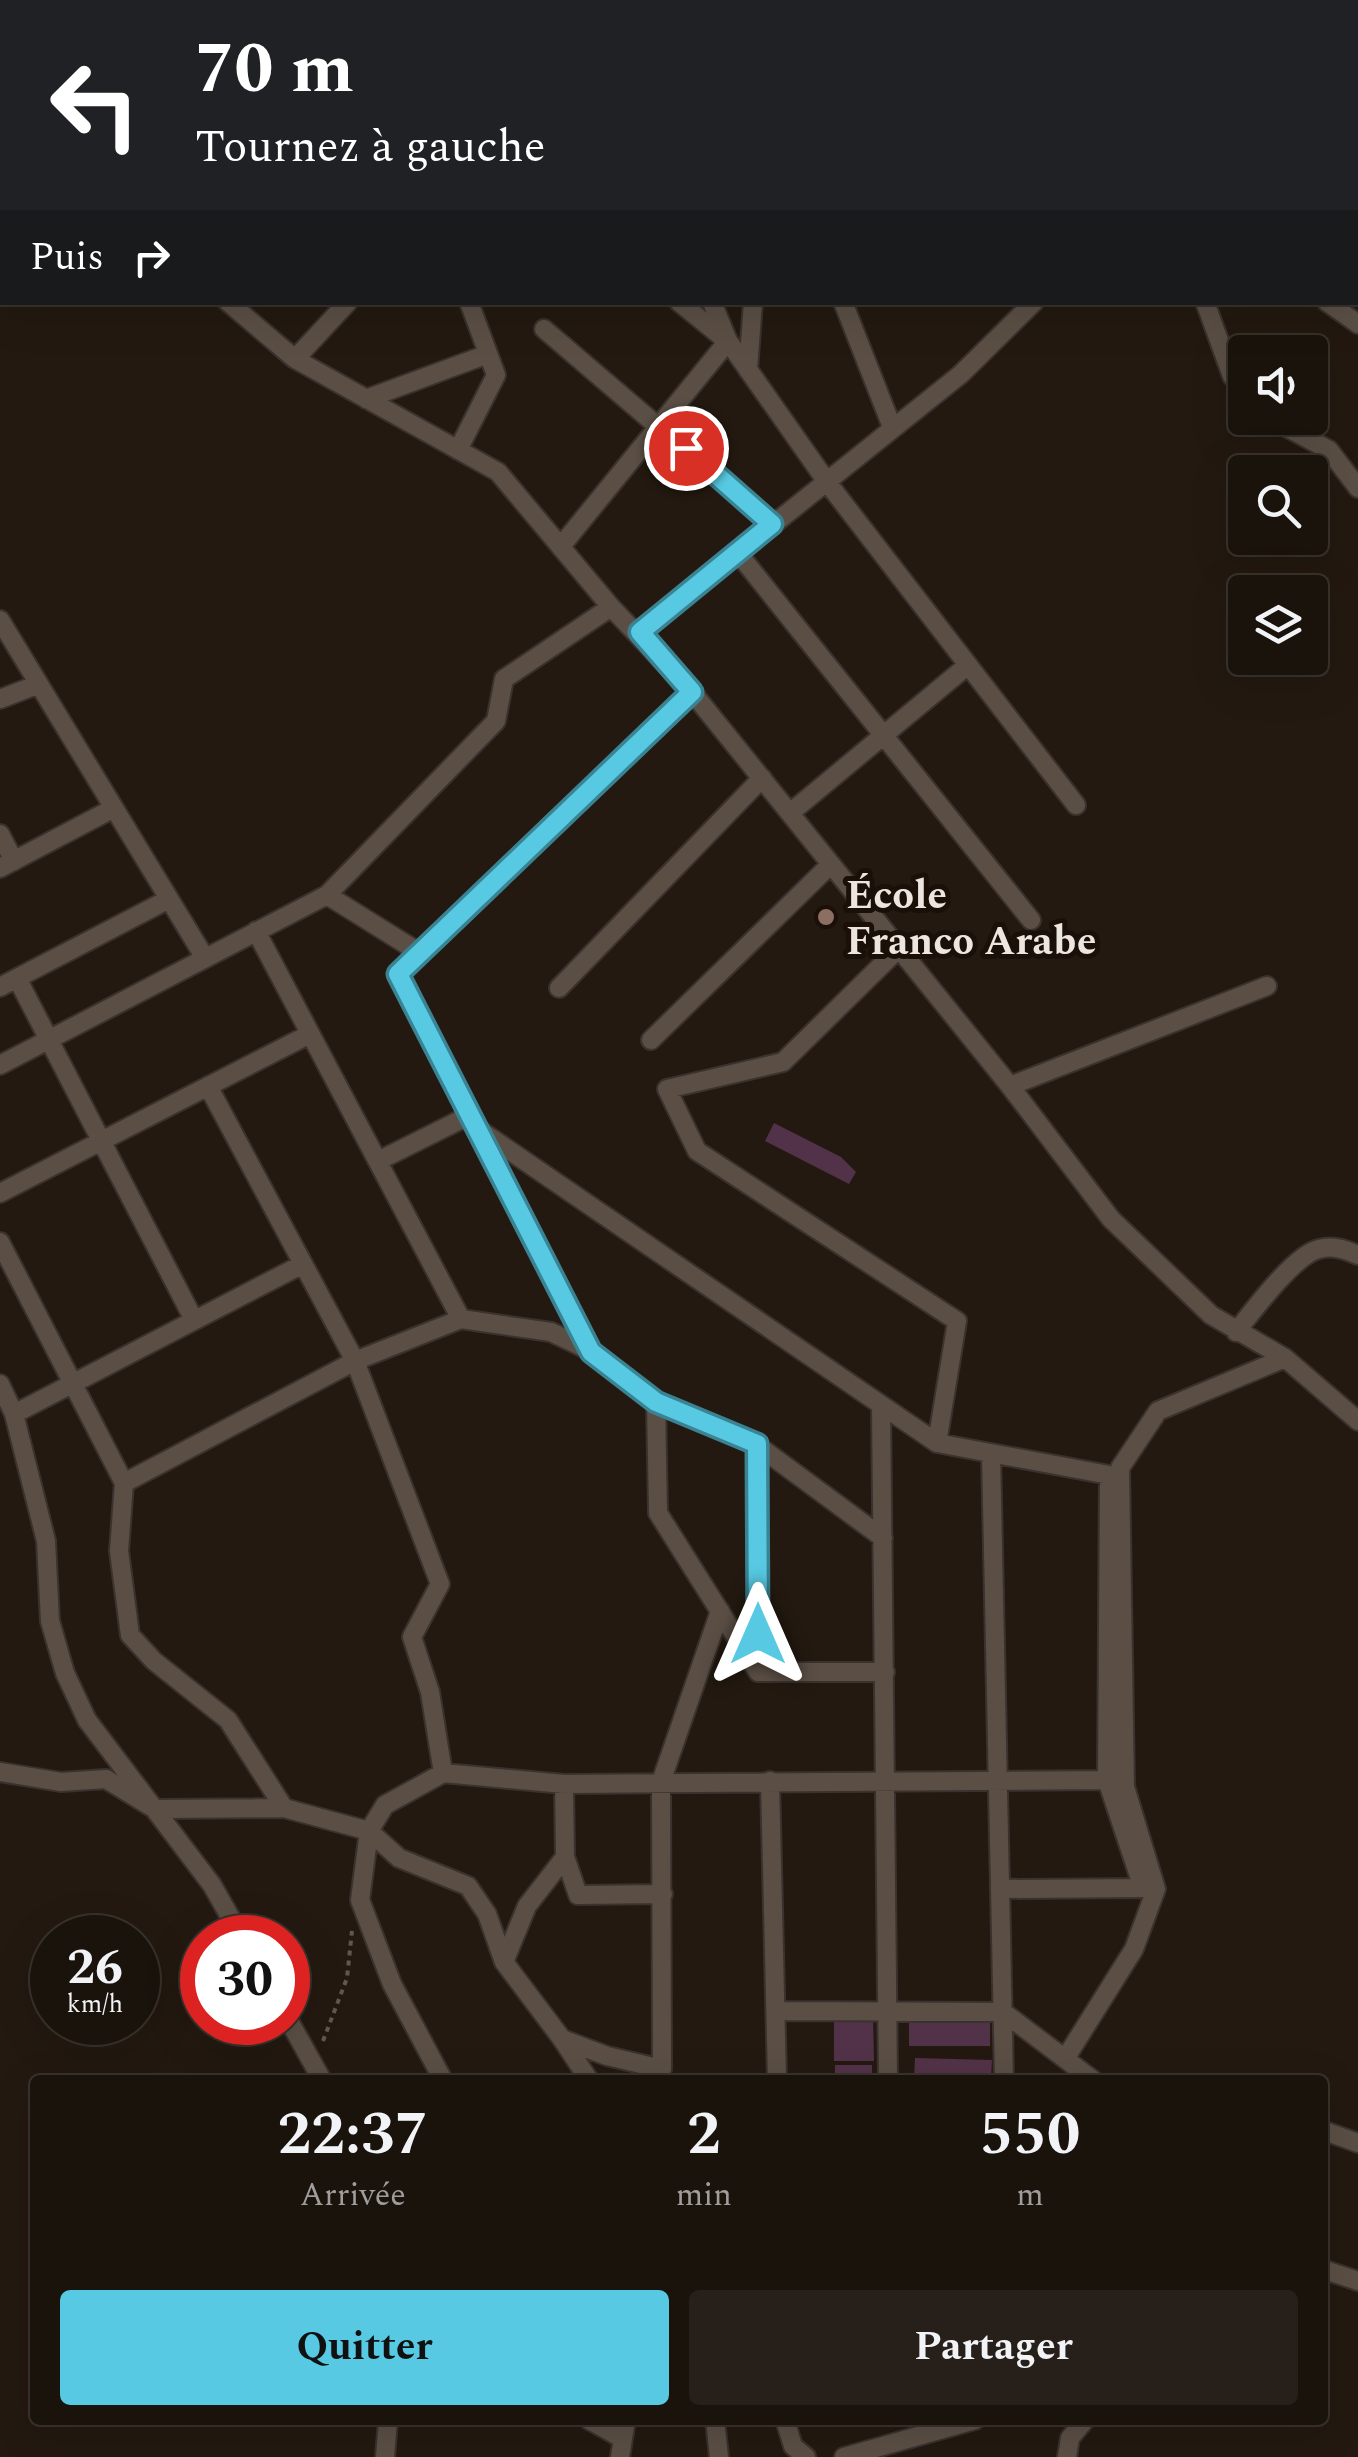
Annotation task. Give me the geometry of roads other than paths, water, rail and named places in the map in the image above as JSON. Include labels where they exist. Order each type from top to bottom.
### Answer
[{"type":"street","points":[[231,305],[294,359],[498,472],[612,607],[640,632],[692,692],[1010,1086],[1111,1219],[1212,1315],[1285,1358],[1358,1421]]},
{"type":"street","points":[[294,359],[345,305]]},
{"type":"street","points":[[458,450],[496,374],[470,305]]},
{"type":"street","points":[[683,305],[728,341]]},
{"type":"street","points":[[713,305],[728,341],[827,482],[1076,805]]},
{"type":"street","points":[[748,370],[753,305]]},
{"type":"street","points":[[844,305],[892,427]]},
{"type":"street","points":[[640,632],[961,374],[1031,305]]},
{"type":"street","points":[[1205,305],[1228,365]]},
{"type":"street","points":[[1331,305],[1358,324]]},
{"type":"street","points":[[544,329],[658,422],[772,524]]},
{"type":"street","points":[[562,545],[658,422],[728,341]]},
{"type":"street","points":[[366,398],[488,354]]},
{"type":"street","points":[[1300,435],[1328,450],[1358,488]]},
{"type":"street","points":[[738,553],[1031,920]]},
{"type":"street","points":[[0,1065],[327,895],[496,721],[504,679],[612,607]]},
{"type":"street","points":[[0,620],[205,958]]},
{"type":"street","points":[[790,813],[968,665]]},
{"type":"street","points":[[0,699],[39,684]]},
{"type":"street","points":[[591,1352],[398,974],[692,692]]},
{"type":"street","points":[[558,988],[762,778]]},
{"type":"street","points":[[0,834],[7,864],[114,808]]},
{"type":"street","points":[[650,1040],[831,864]]},
{"type":"street","points":[[327,895],[420,954]]},
{"type":"street","points":[[169,900],[8,983],[50,1040],[194,1320]]},
{"type":"street","points":[[256,932],[462,1319]]},
{"type":"street","points":[[899,948],[782,1062],[667,1089],[697,1150],[957,1321],[937,1443]]},
{"type":"street","points":[[1010,1086],[1267,986]]},
{"type":"street","points":[[0,1193],[310,1034]]},
{"type":"street","points":[[208,1086],[355,1361],[440,1584],[412,1637],[430,1692],[444,1773]]},
{"type":"street","points":[[378,1161],[474,1122]]},
{"type":"street","points":[[474,1122],[937,1443],[1109,1475],[1106,1780],[1143,1888],[1000,1889]]},
{"type":"street","points":[[0,1242],[124,1483],[118,1551],[130,1635],[154,1661],[228,1720],[284,1808]]},
{"type":"street","points":[[1236,1332],[1267,1292],[1316,1249],[1338,1248],[1358,1255]]},
{"type":"street","points":[[14,1414],[303,1264]]},
{"type":"street","points":[[124,1483],[355,1361],[462,1319],[551,1332],[591,1352],[656,1402],[757,1444],[883,1538]]},
{"type":"street","points":[[1066,2059],[1134,1950],[1156,1889],[1125,1787],[1120,1468],[1158,1411],[1285,1358]]},
{"type":"street","points":[[0,1384],[14,1414],[46,1541],[50,1621],[64,1673],[87,1720],[212,1884],[229,1915]]},
{"type":"street","points":[[656,1402],[658,1513],[758,1672]]},
{"type":"street","points":[[881,1405],[888,2075]]},
{"type":"street","points":[[757,1444],[758,1672]]},
{"type":"street","points":[[991,1453],[1004,2075]]},
{"type":"street","points":[[562,2039],[607,2056],[662,2069],[662,1782],[720,1611]]},
{"type":"street","points":[[758,1672],[885,1672]]},
{"type":"street","points":[[0,1772],[61,1782],[106,1779],[154,1809],[284,1808],[369,1830],[399,1858],[468,1886],[487,1914],[504,1962],[586,2075]]},
{"type":"street","points":[[440,2075],[392,1984],[360,1900],[369,1830],[385,1804],[444,1773],[564,1784],[1106,1780]]},
{"type":"street","points":[[770,1782],[776,2075]]},
{"type":"street","points":[[564,1784],[565,1857],[578,1895],[663,1894]]},
{"type":"street","points":[[504,1962],[527,1906],[565,1857]]},
{"type":"street","points":[[776,2011],[1003,2012],[1087,2075]]},
{"type":"street","points":[[302,2045],[317,2072]]},
{"type":"street","points":[[1328,2132],[1358,2143]]},
{"type":"street","points":[[1328,2270],[1358,2282]]},
{"type":"street","points":[[385,2457],[388,2425]]},
{"type":"street","points":[[599,2425],[623,2439]]},
{"type":"street","points":[[715,2425],[719,2457]]},
{"type":"street","points":[[787,2425],[793,2446],[806,2457]]},
{"type":"street","points":[[844,2457],[898,2429],[932,2425]]},
{"type":"street","points":[[1068,2457],[1070,2438],[1081,2425]]},
{"type":"place","name":"École Franco Arabe","points":[[826,917]]}]
